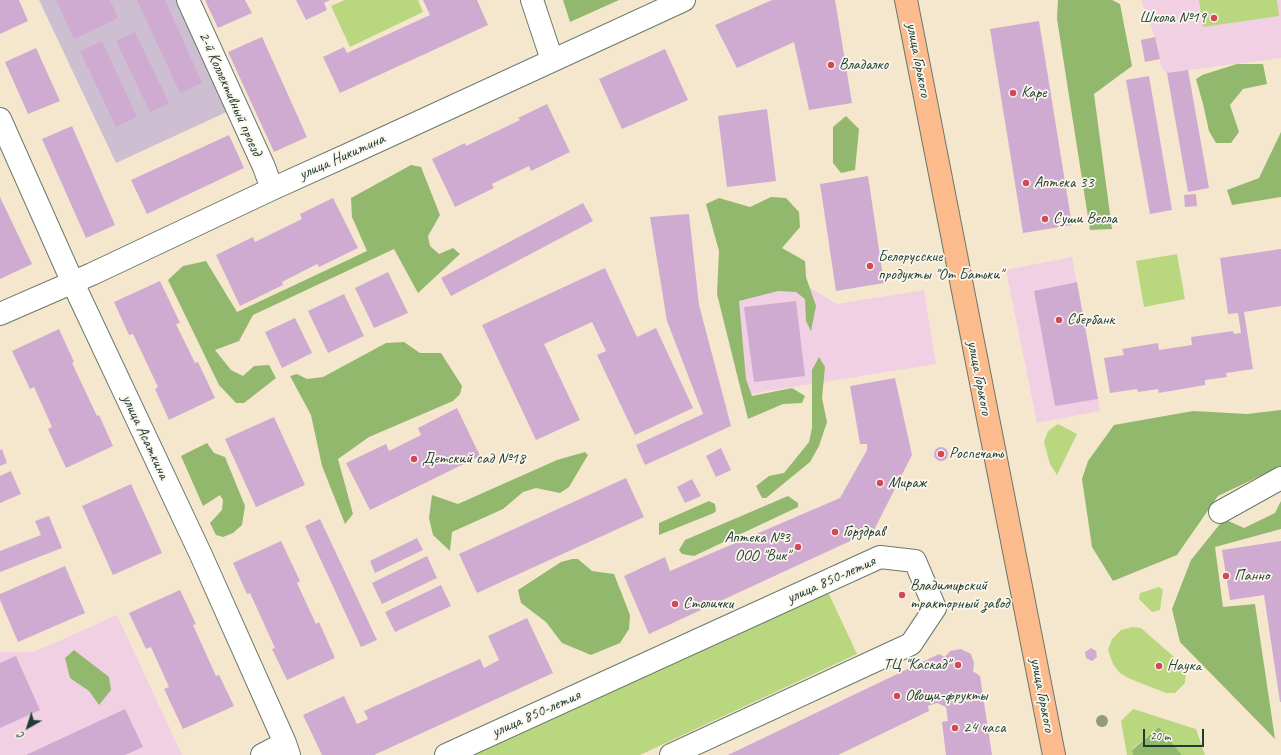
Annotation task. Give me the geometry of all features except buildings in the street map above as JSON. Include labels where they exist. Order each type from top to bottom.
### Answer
[{"type":"main road","name":"улица Горького","points":[[906,0],[1054,755]]},
{"type":"street","name":"2-й Коллективный проезд","points":[[188,0],[264,167],[272,188]]},
{"type":"street","points":[[532,0],[552,60]]},
{"type":"street","name":"улица Никитина","points":[[0,314],[73,282],[272,188],[356,151],[684,0]]},
{"type":"street","name":"улица Асаткина","points":[[0,119],[73,282],[201,555],[287,749]]},
{"type":"street","points":[[1220,512],[1281,478]]},
{"type":"street","name":"улица 850-летия","points":[[446,755],[880,557],[915,561],[935,608],[911,644],[671,755]]},
{"type":"street","points":[[262,755],[287,749]]},
{"type":"shaded area","points":[[39,0],[180,0],[231,110],[116,163]]},
{"type":"shaded area","name":"Школа №19","points":[[1141,0],[1281,0],[1281,58],[1167,73],[1162,69],[1155,37]]},
{"type":"shaded area","points":[[1072,257],[1100,411],[1037,423],[1006,270]]},
{"type":"shaded area","points":[[807,286],[837,304],[924,290],[936,364],[743,395],[730,297]]},
{"type":"shaded area","points":[[117,615],[182,755],[0,755],[0,652],[34,652]]},
{"type":"green space","points":[[345,0],[418,0],[423,12],[350,47],[331,6]]},
{"type":"green space","points":[[563,0],[619,0],[570,22]]},
{"type":"green space","points":[[1058,0],[1112,0],[1120,4],[1132,66],[1094,94],[1112,229],[1090,230],[1057,19]]},
{"type":"green space","points":[[1199,0],[1277,0],[1279,16],[1203,27]]},
{"type":"green space","points":[[1237,64],[1263,64],[1267,84],[1243,89],[1230,105],[1239,132],[1231,143],[1216,143],[1209,131],[1196,79],[1202,75]]},
{"type":"green space","points":[[846,116],[859,129],[855,170],[841,173],[833,163],[833,127]]},
{"type":"green space","points":[[1281,132],[1281,197],[1232,205],[1227,190],[1259,178]]},
{"type":"green space","points":[[411,165],[421,167],[440,215],[428,236],[430,246],[439,254],[453,248],[460,254],[418,293],[394,249],[253,315],[239,341],[215,350],[231,370],[243,376],[254,366],[269,365],[276,378],[244,403],[236,403],[219,385],[168,280],[183,266],[206,261],[237,312],[367,251],[352,217],[351,198]]},
{"type":"green space","points":[[771,197],[786,198],[799,212],[800,227],[782,248],[805,261],[806,277],[816,306],[811,331],[806,321],[805,299],[796,292],[778,291],[739,301],[746,379],[752,396],[792,388],[805,396],[802,403],[783,404],[748,419],[717,294],[719,251],[706,204],[719,198],[750,207]]},
{"type":"green space","points":[[1177,254],[1185,299],[1144,307],[1136,261]]},
{"type":"green space","points":[[404,342],[420,353],[441,353],[462,386],[460,394],[453,401],[369,437],[338,459],[353,514],[345,524],[322,466],[311,415],[290,376],[297,374],[307,379],[323,377],[386,343]]},
{"type":"green space","points":[[819,357],[825,367],[822,398],[827,422],[819,446],[810,462],[766,498],[762,498],[756,486],[769,476],[784,473],[809,442],[812,428],[812,370]]},
{"type":"green space","points":[[1281,410],[1281,466],[1218,496],[1177,555],[1113,581],[1092,547],[1082,479],[1088,461],[1114,425],[1193,411],[1247,414]]},
{"type":"green space","points":[[1058,424],[1077,434],[1057,475],[1050,464],[1044,442],[1048,431]]},
{"type":"green space","points":[[207,443],[214,453],[225,457],[245,506],[242,525],[233,533],[223,537],[216,535],[210,523],[222,510],[223,500],[220,495],[203,506],[181,456]]},
{"type":"green space","points":[[585,452],[588,455],[569,487],[560,493],[536,488],[523,492],[503,509],[452,532],[450,551],[433,535],[429,518],[432,495],[458,504],[557,460]]},
{"type":"green space","points":[[788,496],[798,503],[798,507],[694,556],[682,554],[679,550],[685,540]]},
{"type":"green space","points":[[709,501],[715,504],[716,511],[714,513],[659,535],[659,523]]},
{"type":"green space","points":[[1281,501],[1281,529],[1215,547],[1223,607],[1255,604],[1275,739],[1180,642],[1172,609],[1191,560],[1224,519],[1244,528],[1275,513]]},
{"type":"green space","points":[[578,559],[592,571],[614,574],[630,615],[629,629],[620,643],[591,655],[562,643],[546,622],[521,603],[518,590],[561,562]]},
{"type":"green space","points":[[1159,587],[1163,590],[1160,610],[1152,612],[1139,599],[1140,593]]},
{"type":"green space","points":[[827,590],[857,654],[640,755],[473,755]]},
{"type":"green space","points":[[1132,627],[1141,628],[1174,657],[1186,670],[1185,683],[1175,693],[1166,693],[1128,678],[1120,673],[1113,664],[1108,650],[1112,639],[1121,630]]},
{"type":"green space","points":[[74,650],[109,677],[111,690],[99,705],[89,691],[70,678],[65,658]]},
{"type":"green space","points":[[1133,709],[1196,729],[1205,755],[1182,755],[1159,727],[1132,749],[1133,755],[1127,755],[1121,721]]},
{"type":"green space","points":[[1159,727],[1182,755],[1133,755],[1132,750]]},
{"type":"place","name":"Школа №19","points":[[1214,18]]},
{"type":"place","name":"Владалко","points":[[831,65]]},
{"type":"place","name":"Каре","points":[[1013,93]]},
{"type":"place","name":"Аптека 33","points":[[1026,183]]},
{"type":"place","name":"Суши Весла","points":[[1045,219]]},
{"type":"place","name":"Белорусские продукты \"От Батьки\"","points":[[870,266]]},
{"type":"place","name":"Сбербанк","points":[[1059,320]]},
{"type":"place","name":"Роспечать","points":[[941,454]]},
{"type":"place","name":"Детский сад №18","points":[[414,459]]},
{"type":"place","name":"Мираж","points":[[880,483]]},
{"type":"place","name":"Горздрав","points":[[835,532]]},
{"type":"place","name":"Аптека №3 ООО \"Вик\"","points":[[798,547]]},
{"type":"place","name":"Панно","points":[[1226,576]]},
{"type":"place","name":"Владимирский тракторный завод","points":[[902,595]]},
{"type":"place","name":"Столички","points":[[675,604]]},
{"type":"place","name":"ТЦ \"Каскад\"","points":[[958,665]]},
{"type":"place","name":"Наука","points":[[1159,666]]},
{"type":"place","name":"Овощи-фрукты","points":[[897,696]]},
{"type":"place","name":"24 часа","points":[[955,728]]}]
